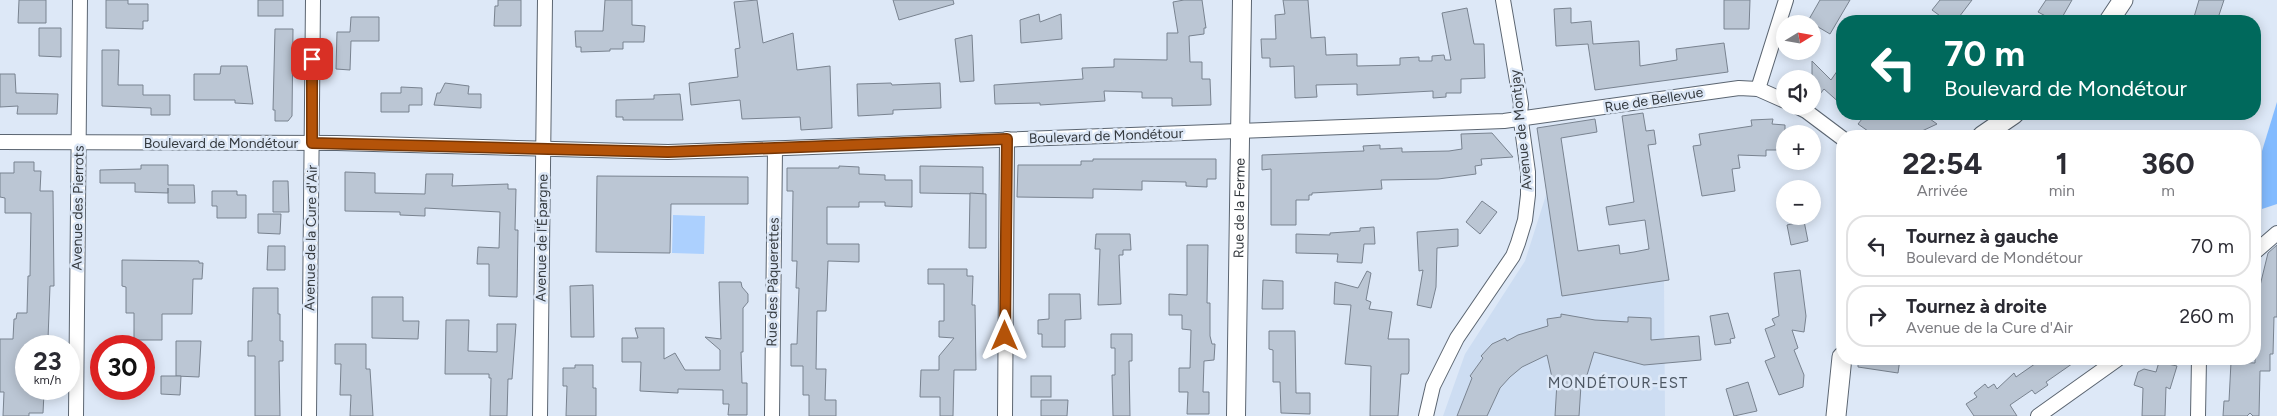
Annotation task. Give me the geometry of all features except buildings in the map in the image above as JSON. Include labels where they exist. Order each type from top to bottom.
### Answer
[{"type":"main road","points":[[2113,15],[2122,0]]},
{"type":"main road","points":[[1991,130],[2005,120]]},
{"type":"main road","points":[[1836,416],[1841,365]]},
{"type":"street","name":"Avenue des Pierrots","points":[[76,416],[80,0]]},
{"type":"street","name":"Avenue de la Cure d'Air","points":[[309,416],[313,0]]},
{"type":"street","name":"Avenue de l'Épargne","points":[[540,416],[545,0]]},
{"type":"street","name":"Rue de la Ferme","points":[[1236,416],[1242,0]]},
{"type":"street","name":"Avenue de Montjay","points":[[1426,416],[1433,386],[1457,338],[1513,256],[1525,220],[1528,172],[1521,104],[1503,0]]},
{"type":"street","points":[[1758,89],[1786,0]]},
{"type":"street","name":"Rue de Bellevue","points":[[1521,118],[1550,116],[1739,88],[1758,89],[1776,97]]},
{"type":"street","points":[[1812,115],[1836,133]]},
{"type":"street","name":"Boulevard de Mondétour","points":[[0,142],[312,143],[668,152],[1240,132],[1504,121],[1521,118]]},
{"type":"street","points":[[1004,416],[1007,139]]},
{"type":"street","name":"Rue des Pâquerettes","points":[[772,416],[775,149]]},
{"type":"street","points":[[2261,247],[2277,233]]},
{"type":"street","points":[[2038,416],[2110,365]]},
{"type":"street","points":[[2198,416],[2199,365]]},
{"type":"shaded area","points":[[2277,102],[2277,204],[2262,209],[2262,151]]},
{"type":"shaded area","points":[[1547,192],[1562,294],[1664,280],[1665,416],[1443,416],[1465,354],[1525,261]]},
{"type":"shaded area","points":[[673,215],[705,216],[704,254],[672,253]]},
{"type":"district","name":"MONDÉTOUR-EST","points":[[1618,383]]},
{"type":"route","points":[[312,59],[312,143],[668,152],[1007,139],[1005,336]]}]
